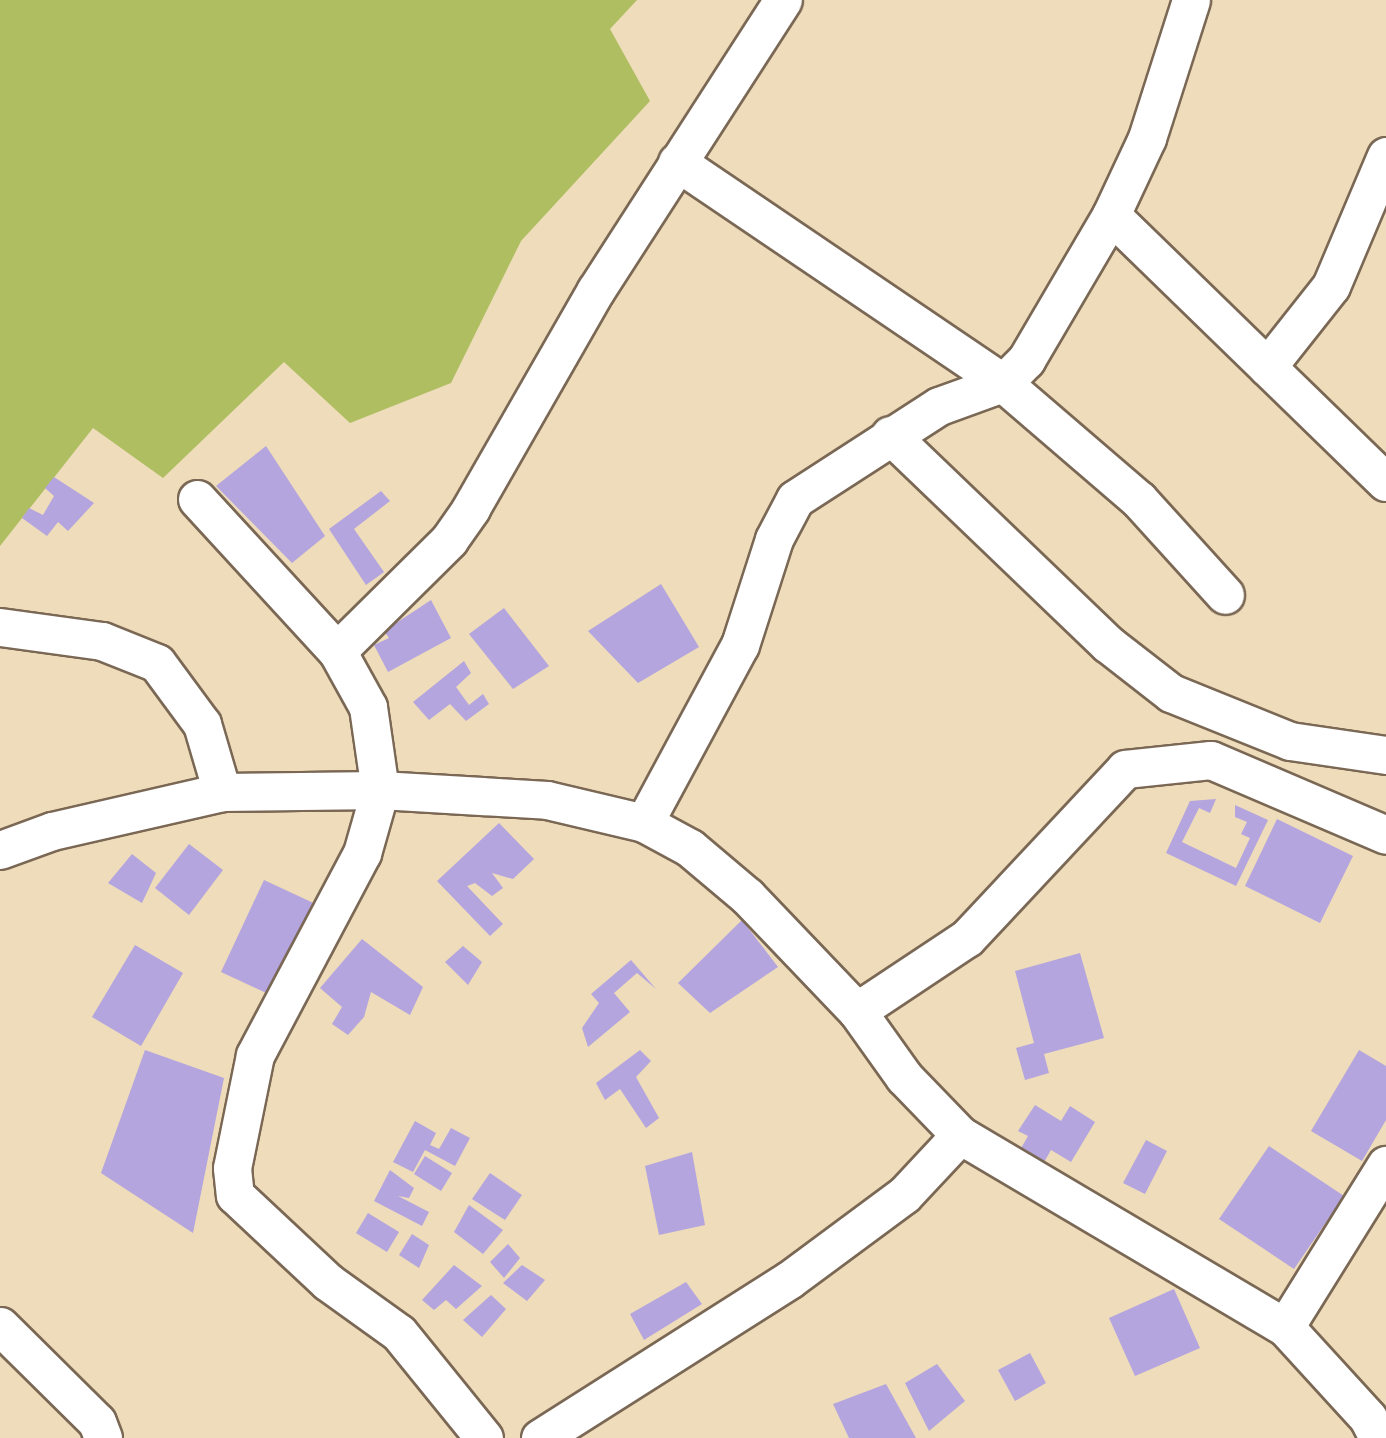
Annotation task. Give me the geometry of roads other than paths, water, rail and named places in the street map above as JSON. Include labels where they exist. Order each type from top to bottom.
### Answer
[{"type":"street","points":[[337,651],[449,540],[471,508],[677,162],[783,0]]},
{"type":"street","points":[[643,823],[740,645],[775,539],[795,499],[890,435],[939,406],[1003,383],[1026,360],[1111,215],[1147,138],[1191,0]]},
{"type":"street","points":[[1267,367],[1331,286],[1386,156]]},
{"type":"street","points":[[677,162],[1003,383],[1148,509],[1225,596]]},
{"type":"street","points":[[1111,215],[1386,482]]},
{"type":"street","points":[[890,435],[1108,645],[1171,693],[1290,741],[1386,755]]},
{"type":"street","points":[[197,499],[337,651],[376,734],[380,790],[362,853],[255,1055],[232,1168],[235,1195],[328,1282],[399,1333],[484,1438]]},
{"type":"street","points":[[0,627],[102,641],[157,663],[202,724],[222,792]]},
{"type":"street","points":[[857,1011],[967,938],[1125,769],[1211,761],[1386,835]]},
{"type":"street","points":[[0,850],[52,831],[222,792],[380,790],[547,800],[643,823],[690,848],[747,895],[857,1011],[904,1077],[960,1135],[1285,1327],[1368,1418],[1378,1438]]},
{"type":"street","points":[[540,1438],[789,1280],[904,1195],[960,1135]]},
{"type":"street","points":[[1285,1327],[1386,1165]]},
{"type":"street","points":[[0,1326],[97,1422],[103,1438]]}]
